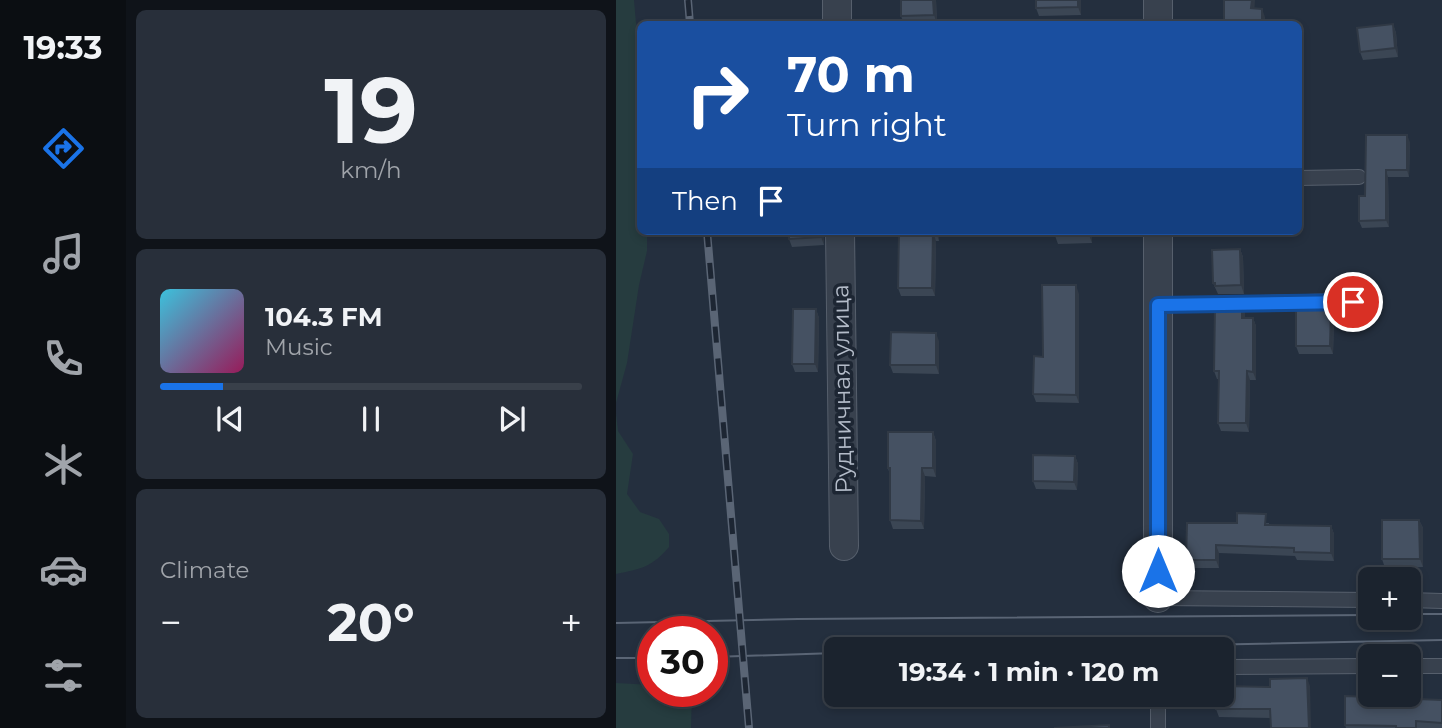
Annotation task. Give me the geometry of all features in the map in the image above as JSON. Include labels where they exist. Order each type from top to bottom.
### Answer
[{"type":"street","points":[[836,0],[837,21]]},
{"type":"street","points":[[1158,0],[1158,21]]},
{"type":"street","name":"Рудничная улица","points":[[840,235],[844,546]]},
{"type":"street","points":[[1158,235],[1158,598]]},
{"type":"lane","points":[[1302,178],[1359,177]]},
{"type":"lane","points":[[1158,305],[1353,302]]},
{"type":"lane","points":[[1158,598],[1358,600]]},
{"type":"lane","points":[[1421,600],[1442,601]]},
{"type":"lane","points":[[1234,667],[1358,666]]},
{"type":"lane","points":[[1421,666],[1442,666]]},
{"type":"lane","points":[[1158,707],[1158,728]]},
{"type":"green space","points":[[616,0],[634,0],[637,34],[637,235],[647,235],[647,251],[627,363],[616,403]]},
{"type":"green space","points":[[616,413],[618,431],[633,454],[627,494],[640,512],[659,519],[669,534],[669,547],[646,566],[616,574]]},
{"type":"green space","points":[[616,683],[637,684],[637,707],[692,707],[691,728],[616,728]]},
{"type":"building","points":[[901,0],[933,0],[934,15],[901,16]]},
{"type":"building","points":[[1036,0],[1078,0],[1078,7],[1036,8]]},
{"type":"building","points":[[1224,0],[1252,0],[1251,8],[1262,9],[1262,21],[1224,21]]},
{"type":"building","points":[[1393,24],[1395,48],[1360,52],[1357,28]]},
{"type":"building","points":[[1366,135],[1407,135],[1407,170],[1386,170],[1386,220],[1359,221],[1359,196],[1365,196]]},
{"type":"building","points":[[789,235],[821,235],[821,237],[789,239]]},
{"type":"building","points":[[899,235],[933,235],[932,288],[898,288]]},
{"type":"building","points":[[1240,249],[1241,285],[1215,286],[1212,250]]},
{"type":"building","points":[[1042,285],[1076,285],[1076,395],[1033,394],[1034,356],[1043,357]]},
{"type":"building","points":[[1215,305],[1242,305],[1242,318],[1253,318],[1253,372],[1247,371],[1246,423],[1218,423],[1219,371],[1214,371]]},
{"type":"building","points":[[793,309],[816,309],[815,364],[792,364]]},
{"type":"building","points":[[1296,310],[1331,310],[1330,346],[1296,346]]},
{"type":"building","points":[[891,332],[936,333],[936,365],[890,365]]},
{"type":"building","points":[[888,432],[933,432],[933,468],[922,468],[921,521],[890,520]]},
{"type":"building","points":[[1033,455],[1075,456],[1074,482],[1033,481]]},
{"type":"building","points":[[1237,513],[1266,514],[1265,525],[1331,526],[1331,553],[1294,552],[1294,548],[1216,545],[1216,560],[1186,560],[1187,523],[1237,523]]},
{"type":"building","points":[[1382,520],[1419,520],[1420,559],[1382,559]]},
{"type":"building","points":[[1307,678],[1309,728],[1271,728],[1270,709],[1216,709],[1234,707],[1234,686],[1270,687],[1270,679]]},
{"type":"building","points":[[1345,696],[1358,697],[1358,707],[1421,707],[1421,699],[1442,700],[1442,723],[1416,721],[1416,728],[1345,725]]},
{"type":"building","points":[[1109,725],[1109,728],[1054,728]]},
{"type":"tram line","points":[[1421,614],[1442,614]]},
{"type":"tram line","points":[[616,623],[1358,615]]},
{"type":"tram line","points":[[1234,644],[1442,640]]},
{"type":"tram line","points":[[728,656],[824,653]]},
{"type":"tram line","points":[[616,658],[637,658]]},
{"type":"railway","points":[[688,0],[690,21]]},
{"type":"railway","points":[[707,235],[749,728]]},
{"type":"route","points":[[1158,571],[1158,305],[1353,302]]}]
